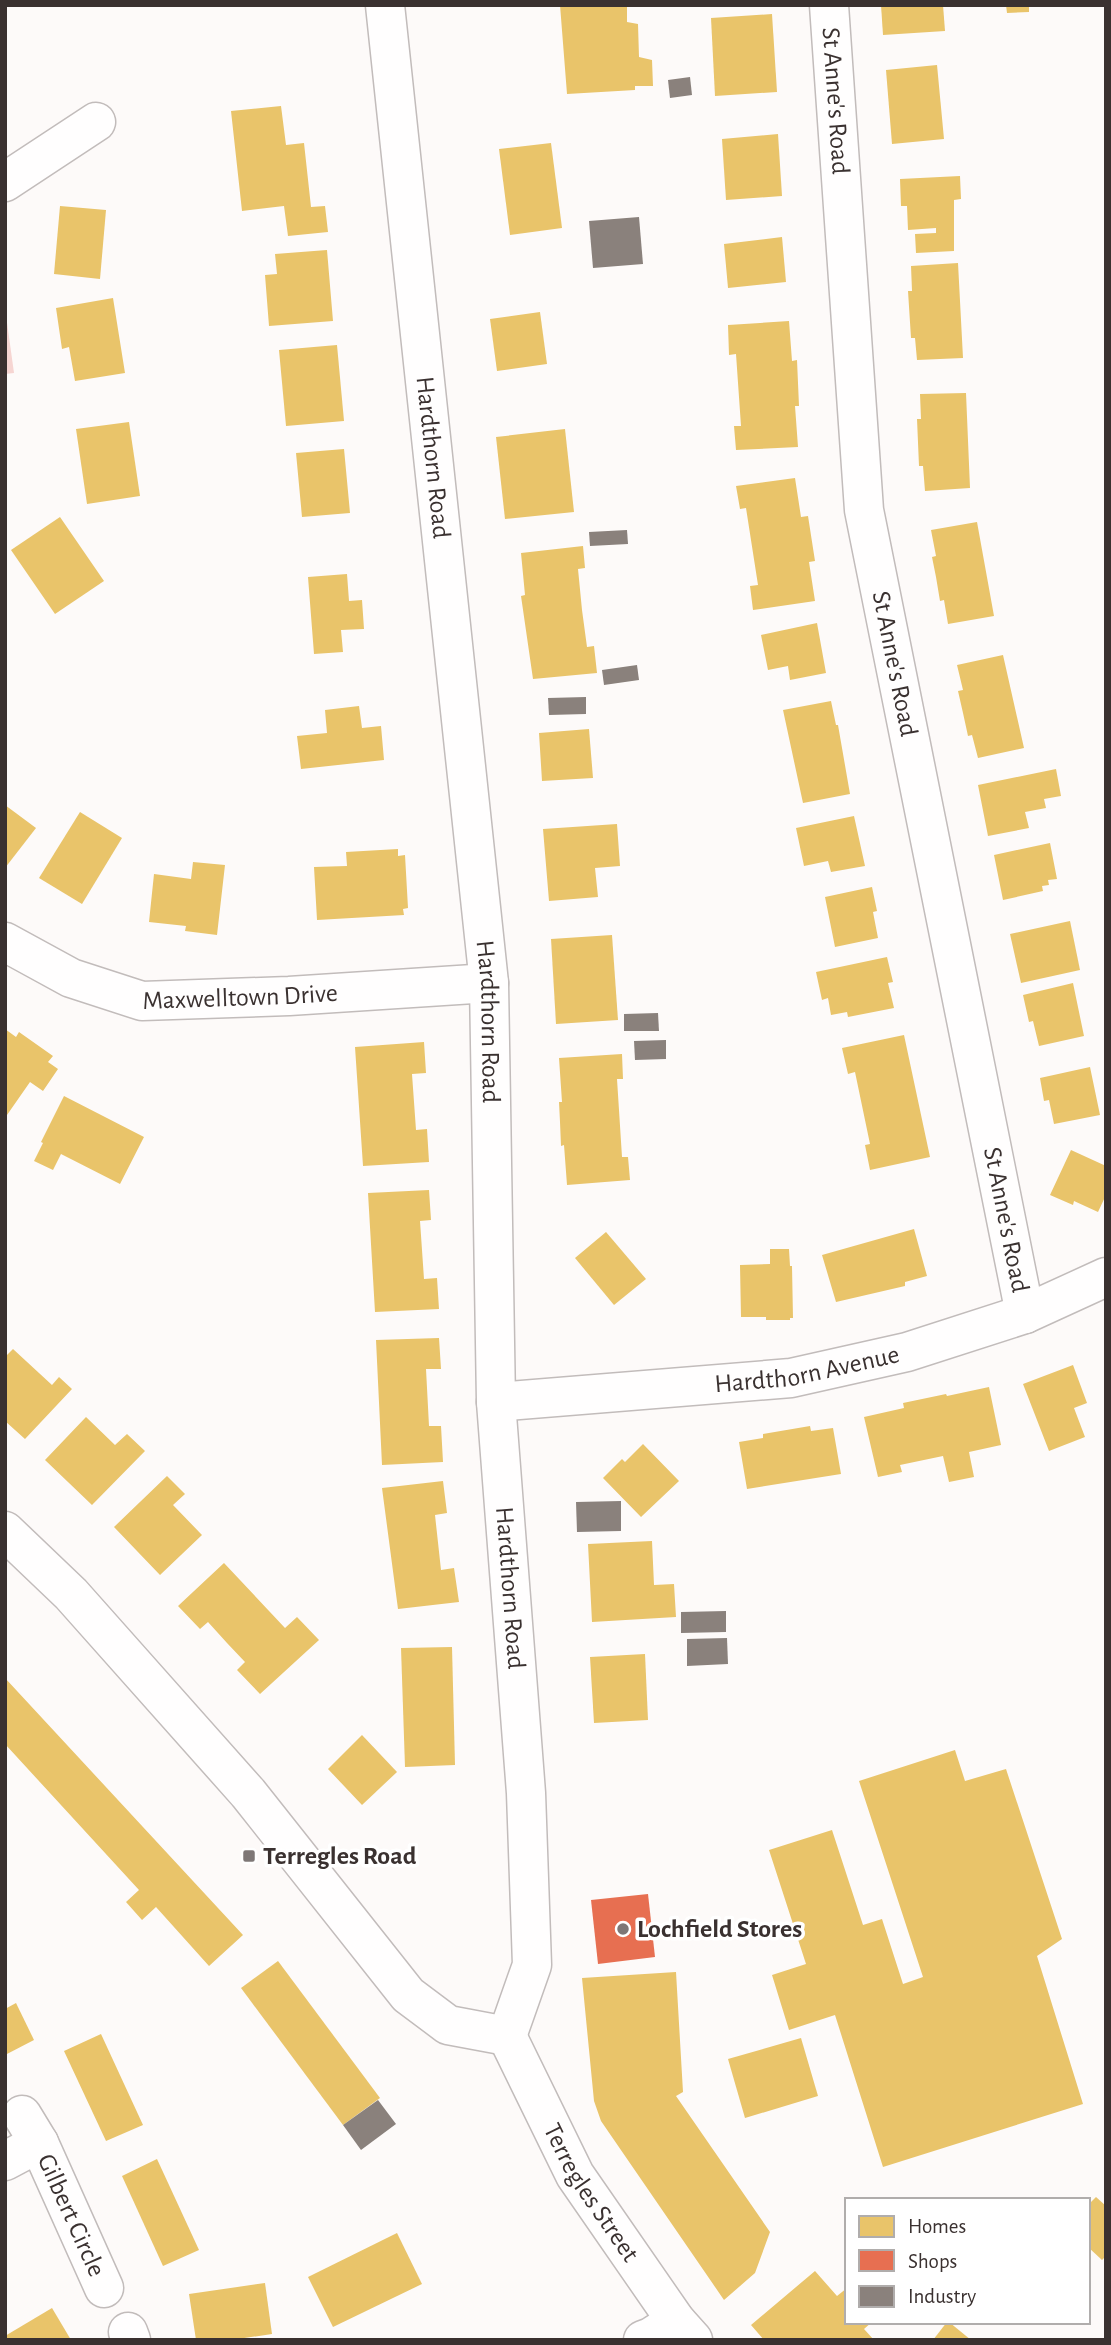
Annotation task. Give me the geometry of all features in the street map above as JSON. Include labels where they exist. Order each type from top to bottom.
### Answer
[{"type":"street","name":"Hardthorn Road","points":[[385,5],[489,983],[496,1402],[526,1793],[533,1965],[507,2036]]},
{"type":"street","name":"St Anne's Road","points":[[829,5],[864,510],[1026,1314]]},
{"type":"street","points":[[5,182],[96,122]]},
{"type":"street","name":"Maxwelltown Drive","points":[[5,942],[71,978],[142,1001],[289,996],[489,983]]},
{"type":"street","name":"Hardthorn Avenue","points":[[496,1402],[791,1378],[907,1352],[1026,1314],[1106,1277]]},
{"type":"street","points":[[5,1531],[71,1594],[248,1793],[408,1995],[448,2025],[507,2036]]},
{"type":"street","name":"Terregles Street","points":[[507,2036],[575,2175],[685,2330]]},
{"type":"street","name":"Gilbert Circle","points":[[5,2161],[31,2129],[104,2288]]},
{"type":"street","points":[[643,2340],[685,2330]]},
{"type":"shaded area","points":[[5,308],[14,373],[5,374]]},
{"type":"building: Homes","points":[[560,5],[627,5],[627,22],[638,24],[639,57],[652,60],[653,86],[635,86],[635,90],[567,94]]},
{"type":"building: Homes","points":[[881,5],[943,5],[945,31],[883,35]]},
{"type":"building: Homes","points":[[1006,5],[1029,5],[1029,12],[1007,13]]},
{"type":"building: Homes","points":[[772,14],[777,92],[715,96],[711,18]]},
{"type":"building: Homes","points":[[937,65],[944,139],[892,144],[886,70]]},
{"type":"building: Homes","points":[[281,106],[286,145],[304,143],[311,207],[325,206],[328,232],[288,236],[284,206],[242,211],[231,111]]},
{"type":"building: Homes","points":[[778,134],[782,196],[726,200],[722,139]]},
{"type":"building: Homes","points":[[551,143],[562,228],[510,235],[499,149]]},
{"type":"building: Homes","points":[[960,176],[961,199],[954,200],[954,251],[916,253],[915,234],[936,233],[936,228],[908,230],[907,206],[901,206],[900,179]]},
{"type":"building: Homes","points":[[60,206],[106,210],[100,279],[54,274]]},
{"type":"building: Homes","points":[[782,237],[786,282],[728,288],[724,244]]},
{"type":"building: Homes","points":[[327,250],[333,321],[269,326],[265,275],[277,274],[275,254]]},
{"type":"building: Homes","points":[[958,263],[963,358],[917,360],[915,338],[911,338],[908,291],[912,291],[911,266]]},
{"type":"building: Homes","points":[[113,298],[125,373],[75,381],[69,347],[62,349],[56,308]]},
{"type":"building: Homes","points":[[540,312],[547,364],[497,371],[490,319]]},
{"type":"building: Homes","points":[[789,321],[792,361],[797,360],[799,406],[795,406],[798,447],[736,450],[734,426],[741,426],[736,354],[729,355],[728,325]]},
{"type":"building: Homes","points":[[337,345],[344,421],[286,426],[279,350]]},
{"type":"building: Homes","points":[[966,393],[970,488],[925,491],[923,466],[919,466],[917,419],[921,419],[920,394]]},
{"type":"building: Homes","points":[[129,422],[140,496],[87,504],[76,429]]},
{"type":"building: Homes","points":[[565,429],[574,512],[505,519],[496,437]]},
{"type":"building: Homes","points":[[344,449],[350,513],[302,517],[296,453]]},
{"type":"building: Homes","points":[[795,478],[801,517],[808,516],[815,561],[809,562],[815,601],[753,610],[750,586],[758,585],[746,508],[740,509],[736,486]]},
{"type":"building: Homes","points":[[60,517],[104,581],[55,614],[11,550]]},
{"type":"building: Homes","points":[[977,522],[994,616],[948,624],[944,600],[940,601],[932,557],[936,556],[931,530]]},
{"type":"building: Homes","points":[[583,546],[585,568],[578,569],[582,610],[587,647],[594,646],[597,673],[533,679],[521,596],[525,595],[521,553]]},
{"type":"building: Homes","points":[[347,574],[349,601],[362,600],[364,629],[341,630],[343,652],[314,654],[308,577]]},
{"type":"building: Homes","points":[[817,623],[826,673],[790,680],[788,666],[768,670],[761,635]]},
{"type":"building: Homes","points":[[1003,655],[1024,748],[978,758],[972,735],[968,736],[958,691],[963,690],[957,665]]},
{"type":"building: Homes","points":[[831,701],[850,794],[803,803],[783,710]]},
{"type":"building: Homes","points":[[359,706],[362,728],[381,726],[384,760],[301,769],[297,736],[327,733],[325,710]]},
{"type":"building: Homes","points":[[589,729],[593,778],[542,781],[539,733]]},
{"type":"building: Homes","points":[[1056,769],[1061,796],[1044,799],[1046,808],[1025,812],[1029,828],[988,836],[978,785]]},
{"type":"building: Homes","points":[[5,805],[36,828],[5,868]]},
{"type":"building: Homes","points":[[80,812],[122,838],[82,904],[39,878]]},
{"type":"building: Homes","points":[[854,816],[865,866],[831,872],[828,861],[804,866],[796,828]]},
{"type":"building: Homes","points":[[617,824],[620,866],[595,868],[598,897],[549,901],[543,829]]},
{"type":"building: Homes","points":[[1050,843],[1057,879],[1048,880],[1049,885],[1042,886],[1043,891],[1003,900],[994,855]]},
{"type":"building: Homes","points":[[398,849],[398,856],[405,855],[408,908],[403,909],[404,915],[317,920],[314,867],[347,866],[346,852]]},
{"type":"building: Homes","points":[[193,862],[225,865],[217,935],[185,931],[186,926],[149,922],[154,874],[191,879]]},
{"type":"building: Homes","points":[[872,887],[877,911],[873,912],[878,938],[835,947],[825,897]]},
{"type":"building: Homes","points":[[1070,921],[1080,970],[1021,983],[1010,934]]},
{"type":"building: Homes","points":[[612,935],[618,1020],[556,1024],[551,939]]},
{"type":"building: Homes","points":[[887,957],[893,982],[888,983],[894,1008],[848,1017],[847,1012],[831,1015],[828,998],[822,1000],[816,972]]},
{"type":"building: Homes","points":[[1073,983],[1084,1036],[1039,1046],[1033,1021],[1029,1022],[1023,995]]},
{"type":"building: Homes","points":[[5,1029],[16,1037],[19,1032],[53,1056],[48,1062],[58,1069],[43,1091],[30,1082],[7,1115],[5,1114]]},
{"type":"building: Homes","points":[[904,1035],[930,1157],[870,1170],[865,1145],[870,1144],[855,1072],[848,1074],[842,1048]]},
{"type":"building: Homes","points":[[424,1042],[426,1073],[412,1074],[416,1130],[427,1129],[429,1162],[363,1166],[355,1047]]},
{"type":"building: Homes","points":[[622,1054],[623,1079],[617,1079],[622,1157],[628,1157],[630,1180],[567,1185],[564,1145],[561,1146],[559,1058]]},
{"type":"building: Homes","points":[[1090,1067],[1100,1115],[1054,1124],[1049,1100],[1044,1101],[1040,1078]]},
{"type":"building: Homes","points":[[64,1096],[144,1137],[120,1184],[61,1154],[53,1170],[34,1161]]},
{"type":"building: Homes","points":[[1071,1150],[1106,1166],[1106,1195],[1098,1212],[1074,1201],[1073,1205],[1050,1195]]},
{"type":"building: Homes","points":[[429,1190],[431,1220],[420,1221],[424,1279],[437,1278],[439,1309],[375,1312],[368,1193]]},
{"type":"building: Homes","points":[[914,1229],[927,1276],[905,1282],[905,1286],[836,1302],[822,1255]]},
{"type":"building: Homes","points":[[606,1232],[646,1279],[614,1305],[575,1258]]},
{"type":"building: Homes","points":[[770,1249],[789,1249],[793,1318],[766,1320],[766,1317],[741,1317],[740,1265],[770,1264]]},
{"type":"building: Homes","points":[[439,1338],[441,1369],[426,1369],[429,1426],[441,1426],[443,1462],[382,1465],[376,1340]]},
{"type":"building: Homes","points":[[13,1349],[52,1385],[59,1377],[72,1389],[25,1439],[5,1421],[5,1357]]},
{"type":"building: Homes","points":[[1073,1365],[1087,1403],[1074,1408],[1085,1437],[1049,1451],[1023,1384]]},
{"type":"building: Homes","points":[[989,1387],[1001,1445],[969,1452],[974,1477],[949,1482],[943,1456],[900,1465],[902,1472],[878,1477],[864,1417],[904,1408],[903,1403]]},
{"type":"building: Homes","points":[[86,1417],[115,1445],[127,1434],[145,1451],[92,1505],[45,1460]]},
{"type":"building: Homes","points":[[810,1426],[811,1431],[833,1428],[841,1474],[747,1489],[739,1442],[763,1438],[763,1434]]},
{"type":"building: Homes","points":[[643,1444],[679,1481],[641,1517],[603,1478],[622,1459],[625,1462]]},
{"type":"building: Homes","points":[[167,1476],[185,1494],[173,1505],[202,1535],[160,1575],[114,1527]]},
{"type":"building: Homes","points":[[443,1481],[447,1513],[435,1515],[441,1570],[454,1568],[459,1602],[398,1609],[382,1488]]},
{"type":"building: Homes","points":[[652,1541],[654,1585],[674,1584],[676,1617],[592,1622],[588,1544]]},
{"type":"building: Homes","points":[[224,1563],[285,1628],[297,1617],[319,1640],[260,1694],[237,1670],[245,1662],[208,1622],[200,1629],[178,1606]]},
{"type":"building: Homes","points":[[452,1647],[455,1765],[405,1767],[401,1648]]},
{"type":"building: Homes","points":[[645,1654],[648,1720],[594,1723],[590,1657]]},
{"type":"building: Homes","points":[[5,1678],[243,1935],[209,1966],[156,1907],[142,1920],[126,1902],[139,1890],[5,1744]]},
{"type":"building: Homes","points":[[362,1735],[397,1772],[362,1805],[328,1769]]},
{"type":"building: Homes","points":[[955,1750],[965,1781],[1006,1769],[1062,1939],[1037,1956],[1083,2104],[883,2167],[835,2015],[789,2030],[772,1975],[806,1964],[769,1850],[832,1830],[863,1925],[882,1919],[903,1984],[923,1977],[859,1781]]},
{"type":"building: Homes","points":[[278,1961],[380,2098],[343,2125],[241,1988]]},
{"type":"building: Homes","points":[[676,1972],[683,2092],[676,2096],[770,2232],[755,2273],[724,2300],[601,2121],[594,2101],[582,1978]]},
{"type":"building: Homes","points":[[16,2003],[34,2040],[5,2055],[5,2009]]},
{"type":"building: Homes","points":[[101,2034],[143,2125],[106,2141],[64,2051]]},
{"type":"building: Homes","points":[[801,2038],[818,2096],[745,2118],[728,2059]]},
{"type":"building: Homes","points":[[157,2159],[199,2250],[163,2266],[122,2176]]},
{"type":"building: Homes","points":[[1096,2197],[1106,2206],[1106,2256],[1102,2260],[1090,2249],[1090,2203]]},
{"type":"building: Homes","points":[[397,2233],[422,2284],[333,2327],[308,2277]]},
{"type":"building: Homes","points":[[815,2271],[837,2296],[845,2290],[845,2324],[870,2324],[864,2329],[874,2340],[764,2340],[751,2325]]},
{"type":"building: Homes","points":[[265,2283],[272,2334],[231,2340],[196,2340],[189,2294]]},
{"type":"building: Homes","points":[[52,2308],[71,2340],[5,2340],[5,2336]]},
{"type":"building: Homes","points":[[945,2324],[951,2324],[971,2340],[933,2340]]},
{"type":"building: Shops","name":"Lochfield Stores","points":[[648,1894],[655,1957],[598,1964],[591,1900]]},
{"type":"building: Industry","points":[[690,77],[692,95],[670,98],[668,80]]},
{"type":"building: Industry","points":[[639,217],[643,264],[593,268],[589,221]]},
{"type":"building: Industry","points":[[627,530],[628,544],[590,546],[589,532]]},
{"type":"building: Industry","points":[[637,665],[639,680],[604,685],[602,670]]},
{"type":"building: Industry","points":[[586,697],[586,714],[549,715],[548,698]]},
{"type":"building: Industry","points":[[658,1013],[659,1031],[624,1031],[624,1014]]},
{"type":"building: Industry","points":[[666,1040],[666,1059],[635,1060],[634,1041]]},
{"type":"building: Industry","points":[[621,1501],[621,1531],[577,1532],[576,1502]]},
{"type":"building: Industry","points":[[726,1611],[726,1632],[681,1633],[681,1612]]},
{"type":"building: Industry","points":[[727,1638],[728,1664],[687,1666],[687,1639]]},
{"type":"building: Industry","points":[[378,2100],[396,2124],[361,2150],[343,2125]]},
{"type":"place","name":"Terregles Road","points":[[249,1856]]},
{"type":"place","name":"Lochfield Stores","points":[[623,1929]]}]
